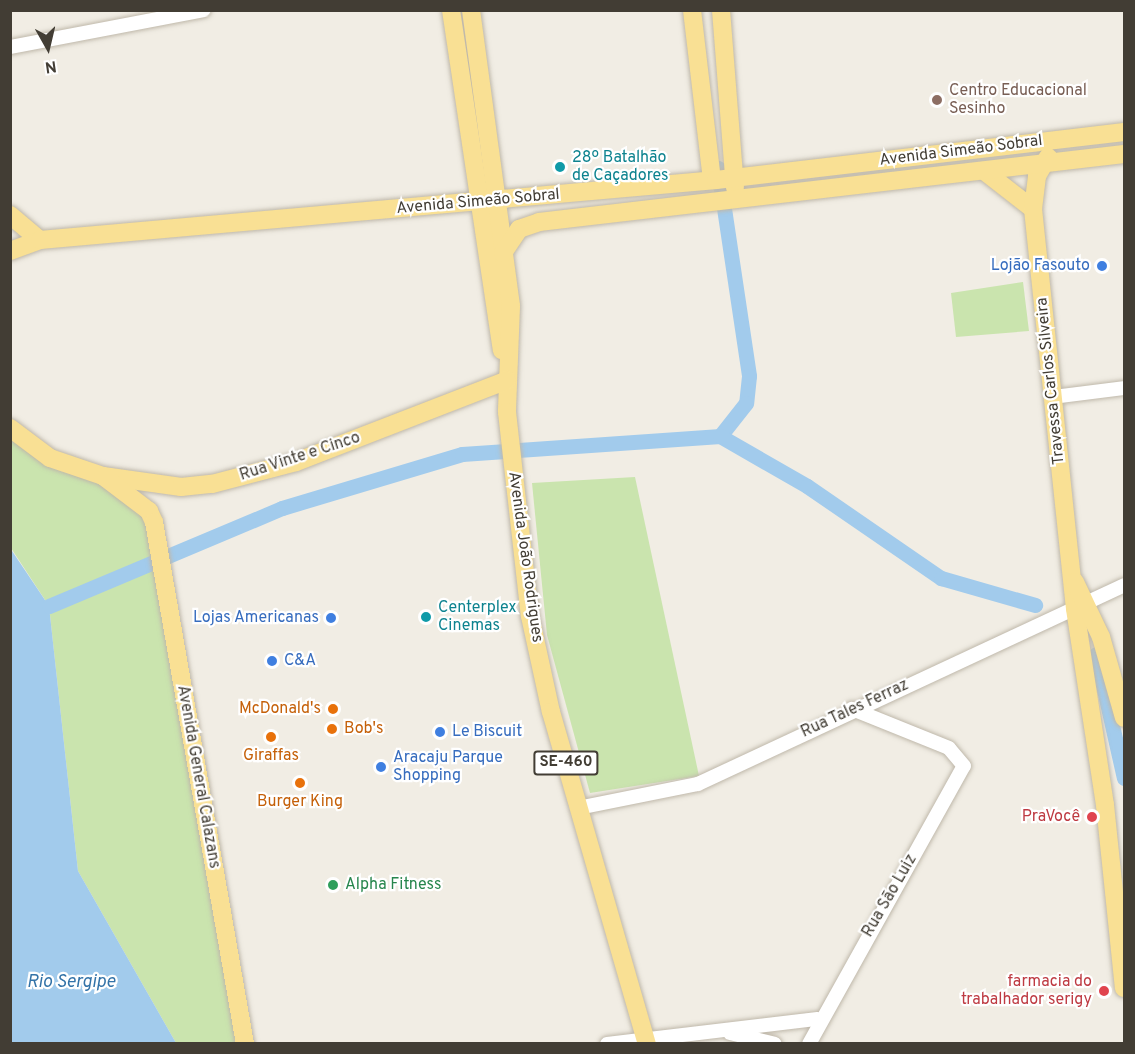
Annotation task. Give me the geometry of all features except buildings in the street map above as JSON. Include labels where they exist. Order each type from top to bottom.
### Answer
[{"type":"main road","points":[[451,10],[478,203],[507,380]]},
{"type":"main road","points":[[471,10],[497,201]]},
{"type":"main road","points":[[692,10],[721,191]]},
{"type":"main road","points":[[721,10],[738,178]]},
{"type":"main road","name":"Avenida Simeão Sobral","points":[[503,253],[509,239],[531,224],[633,211],[721,191],[738,178],[1125,132]]},
{"type":"main road","points":[[1041,163],[1064,148],[1125,138]]},
{"type":"main road","name":"Avenida Simeão Sobral","points":[[10,251],[40,240],[497,201],[721,191],[984,171],[1125,154]]},
{"type":"main road","name":"Avenida Simeão Sobral","points":[[1033,209],[1041,163]]},
{"type":"main road","points":[[984,171],[1033,209]]},
{"type":"main road","name":"SE-460","points":[[497,201],[511,306],[507,380]]},
{"type":"main road","name":"Travessa Carlos Silveira","points":[[1033,209],[1073,579],[1081,606]]},
{"type":"main road","points":[[10,214],[40,240]]},
{"type":"main road","name":"Avenida João Rodrigues","points":[[507,380],[507,412],[530,616],[578,808],[647,1041]]},
{"type":"main road","name":"Rua Vinte e Cinco","points":[[10,428],[50,458],[103,476],[181,487],[258,475],[507,380]]},
{"type":"main road","name":"Avenida General Calazans","points":[[103,476],[152,516],[245,1044]]},
{"type":"main road","points":[[1081,606],[1125,718]]},
{"type":"main road","points":[[1081,606],[1125,988]]},
{"type":"street","points":[[10,47],[204,10]]},
{"type":"street","points":[[1053,397],[1125,388]]},
{"type":"street","name":"Rua Tales Ferraz","points":[[578,808],[698,784],[852,709],[1125,585]]},
{"type":"street","name":"Rua São Luiz","points":[[808,1044],[818,1019],[962,773],[962,759],[949,748],[852,709]]},
{"type":"street","points":[[607,1044],[818,1019]]},
{"type":"street","points":[[722,1030],[775,1044]]},
{"type":"green space","points":[[1023,282],[1029,331],[956,337],[951,293]]},
{"type":"green space","points":[[10,433],[149,511],[245,1043],[176,1043],[78,871],[49,606],[11,548]]},
{"type":"green space","points":[[635,477],[699,776],[590,793],[547,635],[532,483]]},
{"type":"water","name":"Rio Sergipe","points":[[10,548],[49,606],[78,871],[176,1043],[11,1043]]},
{"type":"waterway","points":[[718,168],[749,376],[746,403],[720,436]]},
{"type":"waterway","points":[[49,606],[282,508],[462,454],[720,436],[807,486],[941,578],[1035,605]]},
{"type":"waterway","points":[[1096,654],[1124,778]]},
{"type":"place","name":"Centro Educacional Sesinho","points":[[937,100]]},
{"type":"place","name":"28º Batalhão de Caçadores","points":[[560,167]]},
{"type":"place","name":"Lojão Fasouto","points":[[1102,266]]},
{"type":"place","name":"Centerplex Cinemas","points":[[426,617]]},
{"type":"place","name":"Lojas Americanas","points":[[331,618]]},
{"type":"place","name":"C&A","points":[[272,661]]},
{"type":"place","name":"McDonald's","points":[[333,709]]},
{"type":"place","name":"Bob's","points":[[332,729]]},
{"type":"place","name":"Le Biscuit","points":[[440,732]]},
{"type":"place","name":"Giraffas","points":[[271,737]]},
{"type":"place","name":"Aracaju Parque Shopping","points":[[381,767]]},
{"type":"place","name":"Burger King","points":[[300,783]]},
{"type":"place","name":"PraVocê","points":[[1092,817]]},
{"type":"place","name":"Alpha Fitness","points":[[333,885]]},
{"type":"place","name":"farmacia do trabalhador serigy","points":[[1104,991]]}]
